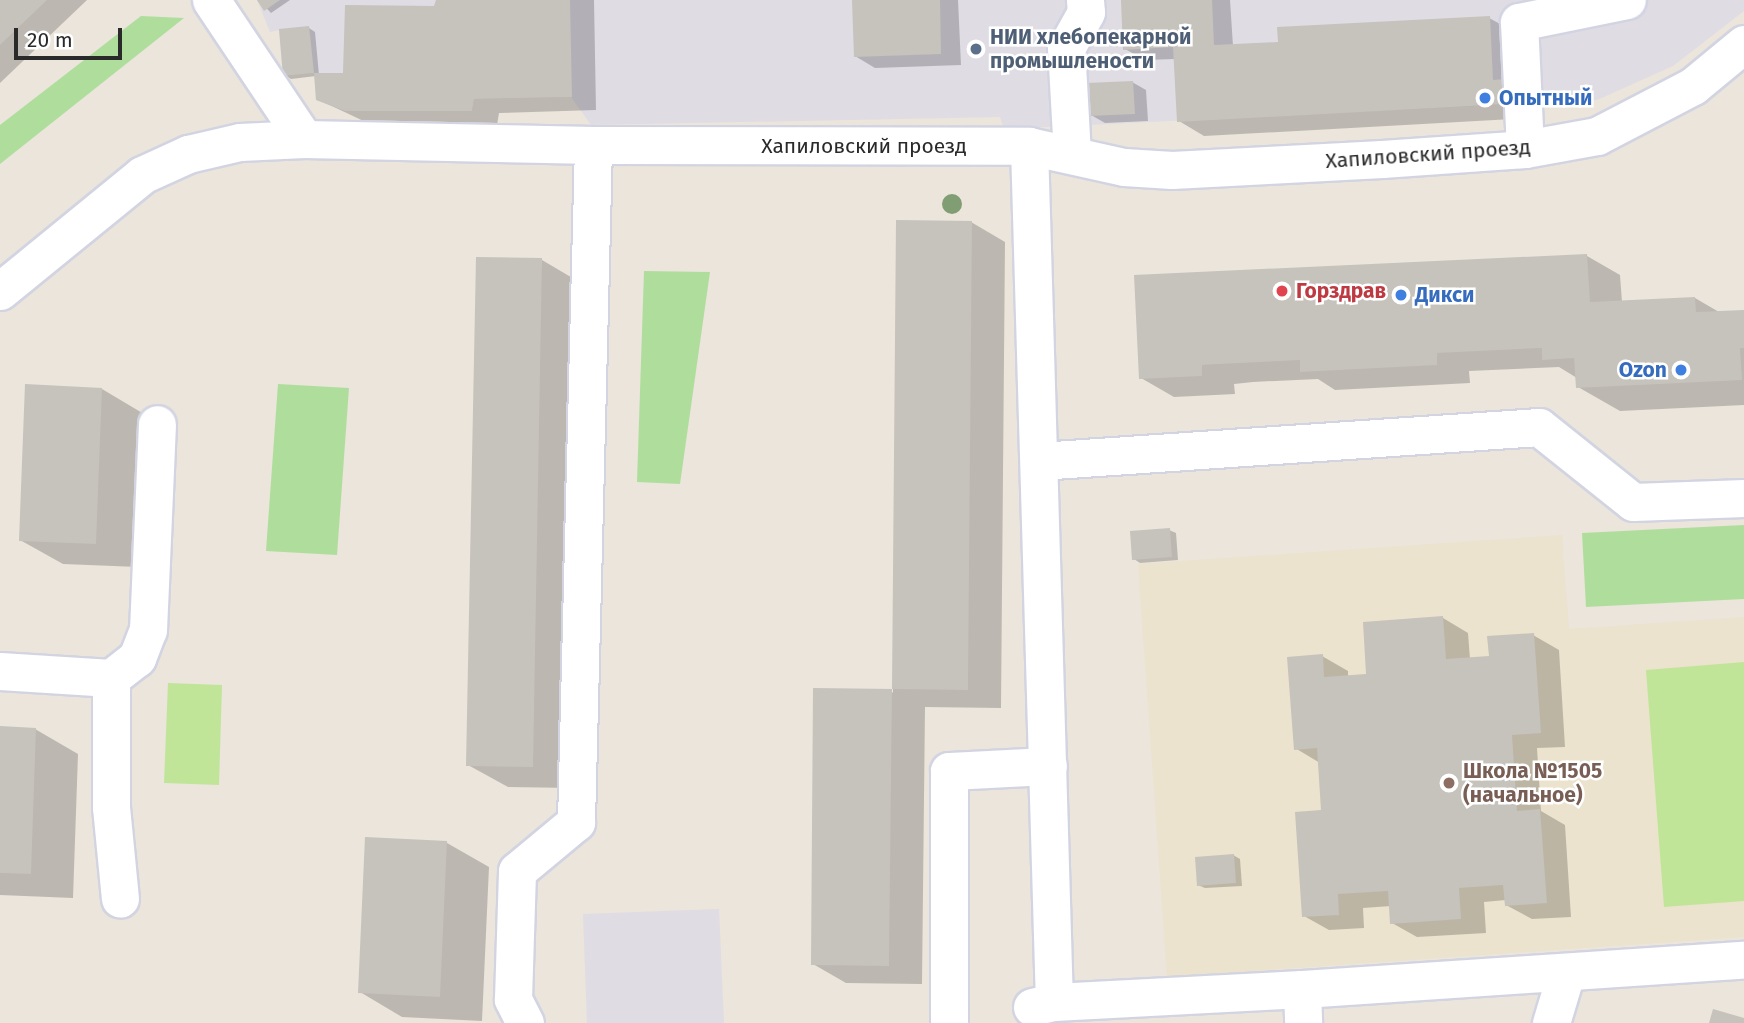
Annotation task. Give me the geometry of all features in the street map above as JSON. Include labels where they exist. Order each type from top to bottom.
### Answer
[{"type":"street","points":[[211,0],[304,139]]},
{"type":"street","points":[[1072,154],[1066,48],[1086,12],[1085,0]]},
{"type":"street","points":[[1525,149],[1508,11],[1627,0]]},
{"type":"street","name":"Хапиловский проезд","points":[[0,291],[142,175],[215,146],[304,139],[593,145],[1029,146],[1124,167],[1172,170],[1525,149],[1597,136],[1693,86],[1744,44]]},
{"type":"street","points":[[525,1023],[513,999],[517,871],[576,822],[593,145]]},
{"type":"street","points":[[1029,146],[1048,766],[1043,1004],[1302,1006],[1566,973],[1744,960]]},
{"type":"street","points":[[0,671],[111,678],[136,658],[148,630],[157,424]]},
{"type":"street","points":[[1040,461],[1539,427],[1633,502],[1744,498]]},
{"type":"street","points":[[111,678],[111,807],[120,899]]},
{"type":"street","points":[[949,1023],[949,771],[1048,766]]},
{"type":"street","points":[[1551,1023],[1566,973]]},
{"type":"shaded area","name":"НИИ хлебопекарной промышлености","points":[[257,0],[1744,0],[1744,11],[1673,66],[1597,100],[1004,129],[1000,117],[591,125],[571,97],[474,99],[472,111],[345,111],[316,100],[314,73],[283,76],[279,30],[270,32]]},
{"type":"shaded area","name":"Школа №1505 (начальное)","points":[[1562,535],[1569,629],[1744,617],[1744,937],[1167,977],[1138,564]]},
{"type":"shaded area","points":[[719,909],[724,1023],[587,1023],[583,914]]},
{"type":"green space","points":[[141,16],[184,18],[0,164],[0,125]]},
{"type":"green space","points":[[644,271],[710,272],[680,484],[637,482]]},
{"type":"green space","points":[[278,384],[349,388],[337,555],[266,551]]},
{"type":"green space","points":[[1744,525],[1744,599],[1586,607],[1582,533]]},
{"type":"green space","points":[[1744,662],[1744,901],[1664,907],[1646,670]]},
{"type":"green space","points":[[168,683],[222,685],[219,785],[164,783]]},
{"type":"building","points":[[0,0],[47,0],[0,45]]},
{"type":"building","points":[[257,0],[280,0],[264,11]]},
{"type":"building","points":[[436,0],[570,0],[572,97],[474,99],[472,111],[345,111],[316,100],[314,73],[343,73],[345,5],[434,6]]},
{"type":"building","points":[[852,0],[940,0],[941,54],[854,57]]},
{"type":"building","points":[[1121,0],[1212,0],[1214,45],[1278,42],[1277,27],[1490,16],[1493,80],[1506,79],[1507,104],[1177,122],[1173,47],[1123,50]]},
{"type":"building","points":[[309,26],[314,73],[283,76],[279,29]]},
{"type":"building","points":[[1133,81],[1135,114],[1089,116],[1087,83]]},
{"type":"building","points":[[896,220],[972,221],[968,690],[892,689]]},
{"type":"building","points":[[1587,254],[1590,302],[1695,297],[1696,312],[1744,310],[1744,348],[1740,348],[1742,380],[1576,388],[1574,358],[1542,360],[1542,348],[1437,353],[1437,365],[1300,372],[1300,360],[1202,365],[1202,376],[1139,379],[1134,275]]},
{"type":"building","points":[[476,257],[542,258],[533,767],[466,766]]},
{"type":"building","points":[[25,384],[102,388],[96,544],[19,541]]},
{"type":"building","points":[[1170,528],[1172,557],[1132,560],[1130,531]]},
{"type":"building","points":[[1443,616],[1446,659],[1489,656],[1487,636],[1534,633],[1541,733],[1512,735],[1517,811],[1540,809],[1547,903],[1505,906],[1503,885],[1459,888],[1461,919],[1390,924],[1388,891],[1338,894],[1339,915],[1302,917],[1295,812],[1321,810],[1317,748],[1294,750],[1287,657],[1323,654],[1324,677],[1366,674],[1363,622]]},
{"type":"building","points":[[813,688],[892,689],[889,966],[811,965]]},
{"type":"building","points":[[0,726],[36,728],[31,874],[0,873]]},
{"type":"building","points":[[365,837],[447,841],[440,997],[358,993]]},
{"type":"building","points":[[1234,854],[1236,883],[1197,886],[1195,857]]},
{"type":"building","points":[[1713,1009],[1744,1018],[1744,1023],[1709,1023]]},
{"type":"place","name":"НИИ хлебопекарной промышлености","points":[[976,49]]},
{"type":"place","name":"Опытный","points":[[1485,98]]},
{"type":"place","name":"Горздрав","points":[[1282,291]]},
{"type":"place","name":"Дикси","points":[[1401,295]]},
{"type":"place","name":"Ozon","points":[[1681,370]]},
{"type":"place","name":"Школа №1505 (начальное)","points":[[1449,783]]}]
